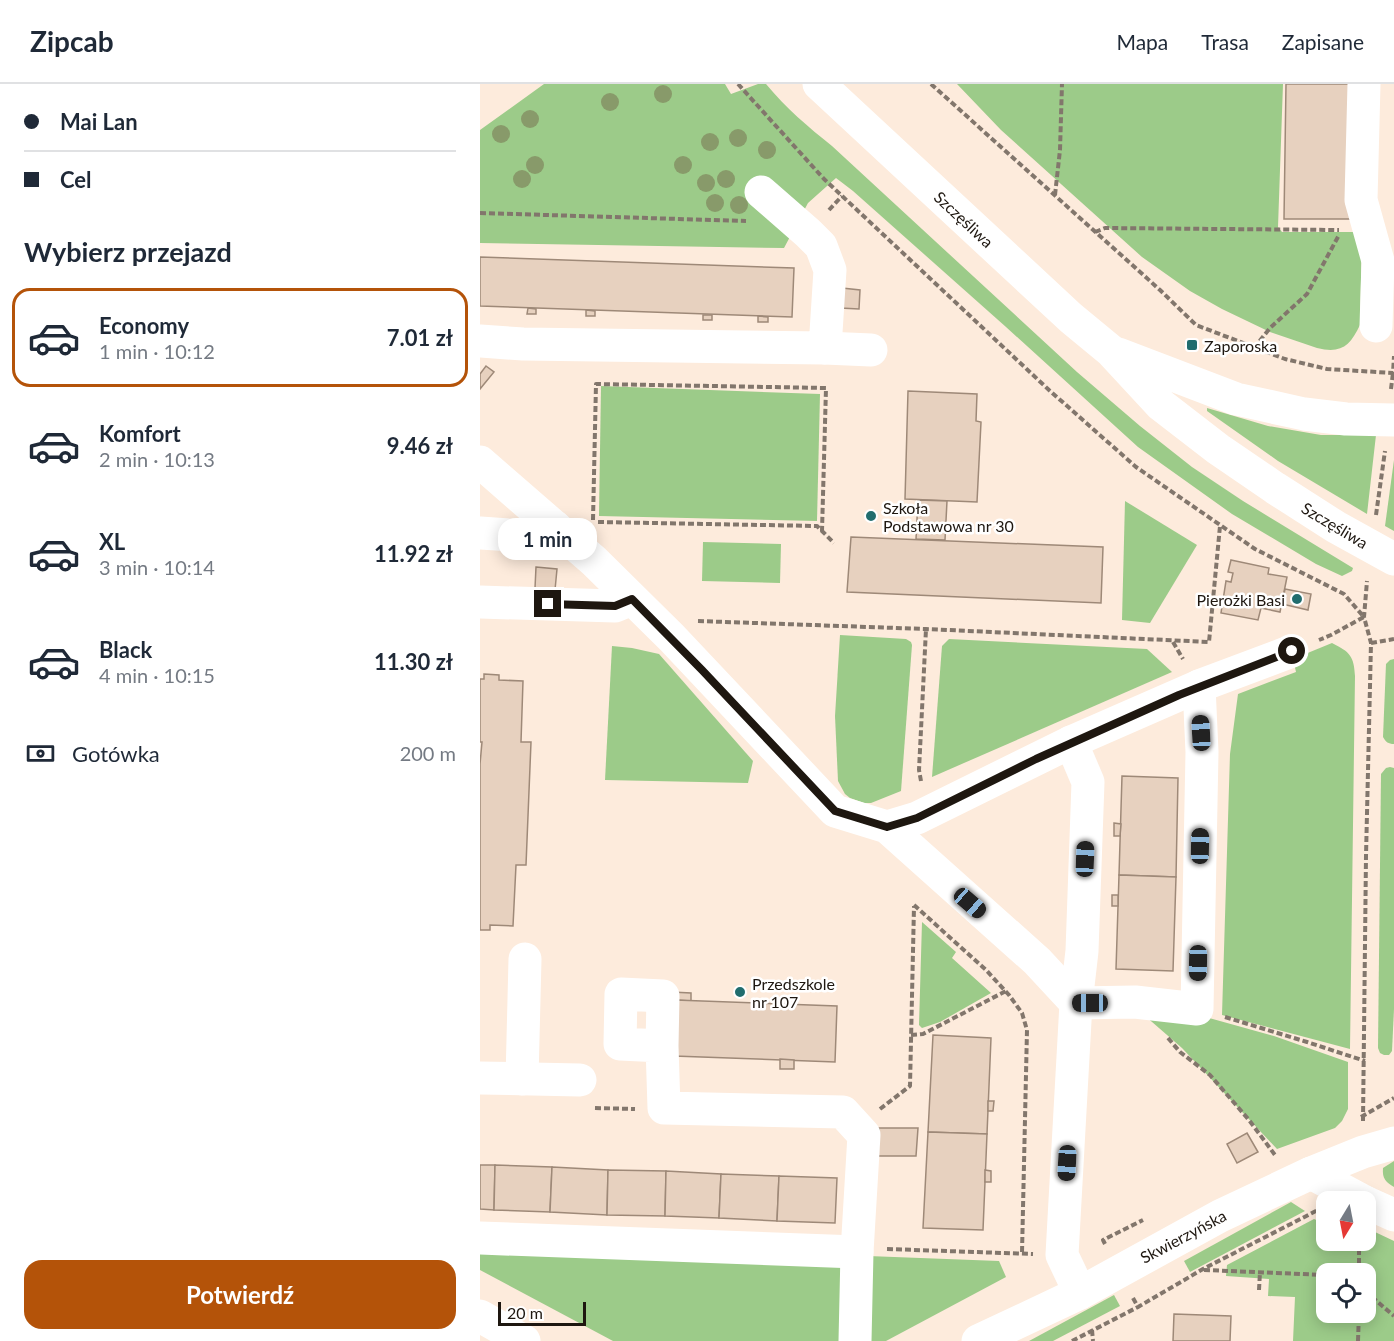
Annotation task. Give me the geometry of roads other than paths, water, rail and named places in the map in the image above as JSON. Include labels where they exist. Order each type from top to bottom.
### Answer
[{"type":"street","name":"Szczęśliwa","points":[[819,84],[1071,318],[1111,351],[1161,405],[1275,488],[1345,532],[1381,566]]},
{"type":"street","points":[[1364,84],[1361,200],[1378,261],[1376,327]]},
{"type":"street","points":[[773,202],[820,246],[830,270],[825,348]]},
{"type":"street","points":[[480,341],[523,344],[871,350]]},
{"type":"street","name":"Szczęśliwa","points":[[1111,351],[1236,399],[1304,414],[1346,419],[1390,433]]},
{"type":"street","points":[[480,462],[594,561],[688,655],[835,811],[887,827],[1037,962],[1076,1003],[1135,1002],[1197,1010],[1202,752],[1199,686]]},
{"type":"street","points":[[480,533],[538,537],[555,527]]},
{"type":"street","points":[[480,602],[615,606],[632,599]]},
{"type":"street","points":[[887,827],[917,818],[1071,742],[1199,686],[1292,651]]},
{"type":"street","points":[[1071,742],[1088,782],[1082,951],[1076,1003],[1062,1255],[1080,1293]]},
{"type":"street","points":[[522,1079],[525,959]]},
{"type":"street","points":[[662,1046],[664,1107],[843,1112],[864,1135],[857,1252],[855,1341]]},
{"type":"street","points":[[480,1078],[580,1080]]},
{"type":"street","name":"Skwierzyńska","points":[[978,1341],[1080,1293],[1220,1216],[1311,1173],[1363,1152],[1394,1143]]},
{"type":"street","points":[[1311,1173],[1345,1191]]},
{"type":"street","points":[[1376,1207],[1394,1215]]},
{"type":"street","points":[[480,1238],[857,1252]]},
{"type":"street","points":[[480,1316],[524,1341]]},
{"type":"place","name":"Zaporoska","points":[[1192,345]]},
{"type":"place","name":"Szkoła Podstawowa nr 30","points":[[871,516]]},
{"type":"place","name":"Pierożki Basi","points":[[1297,599]]},
{"type":"place","name":"Przedszkole nr 107","points":[[740,992]]}]
